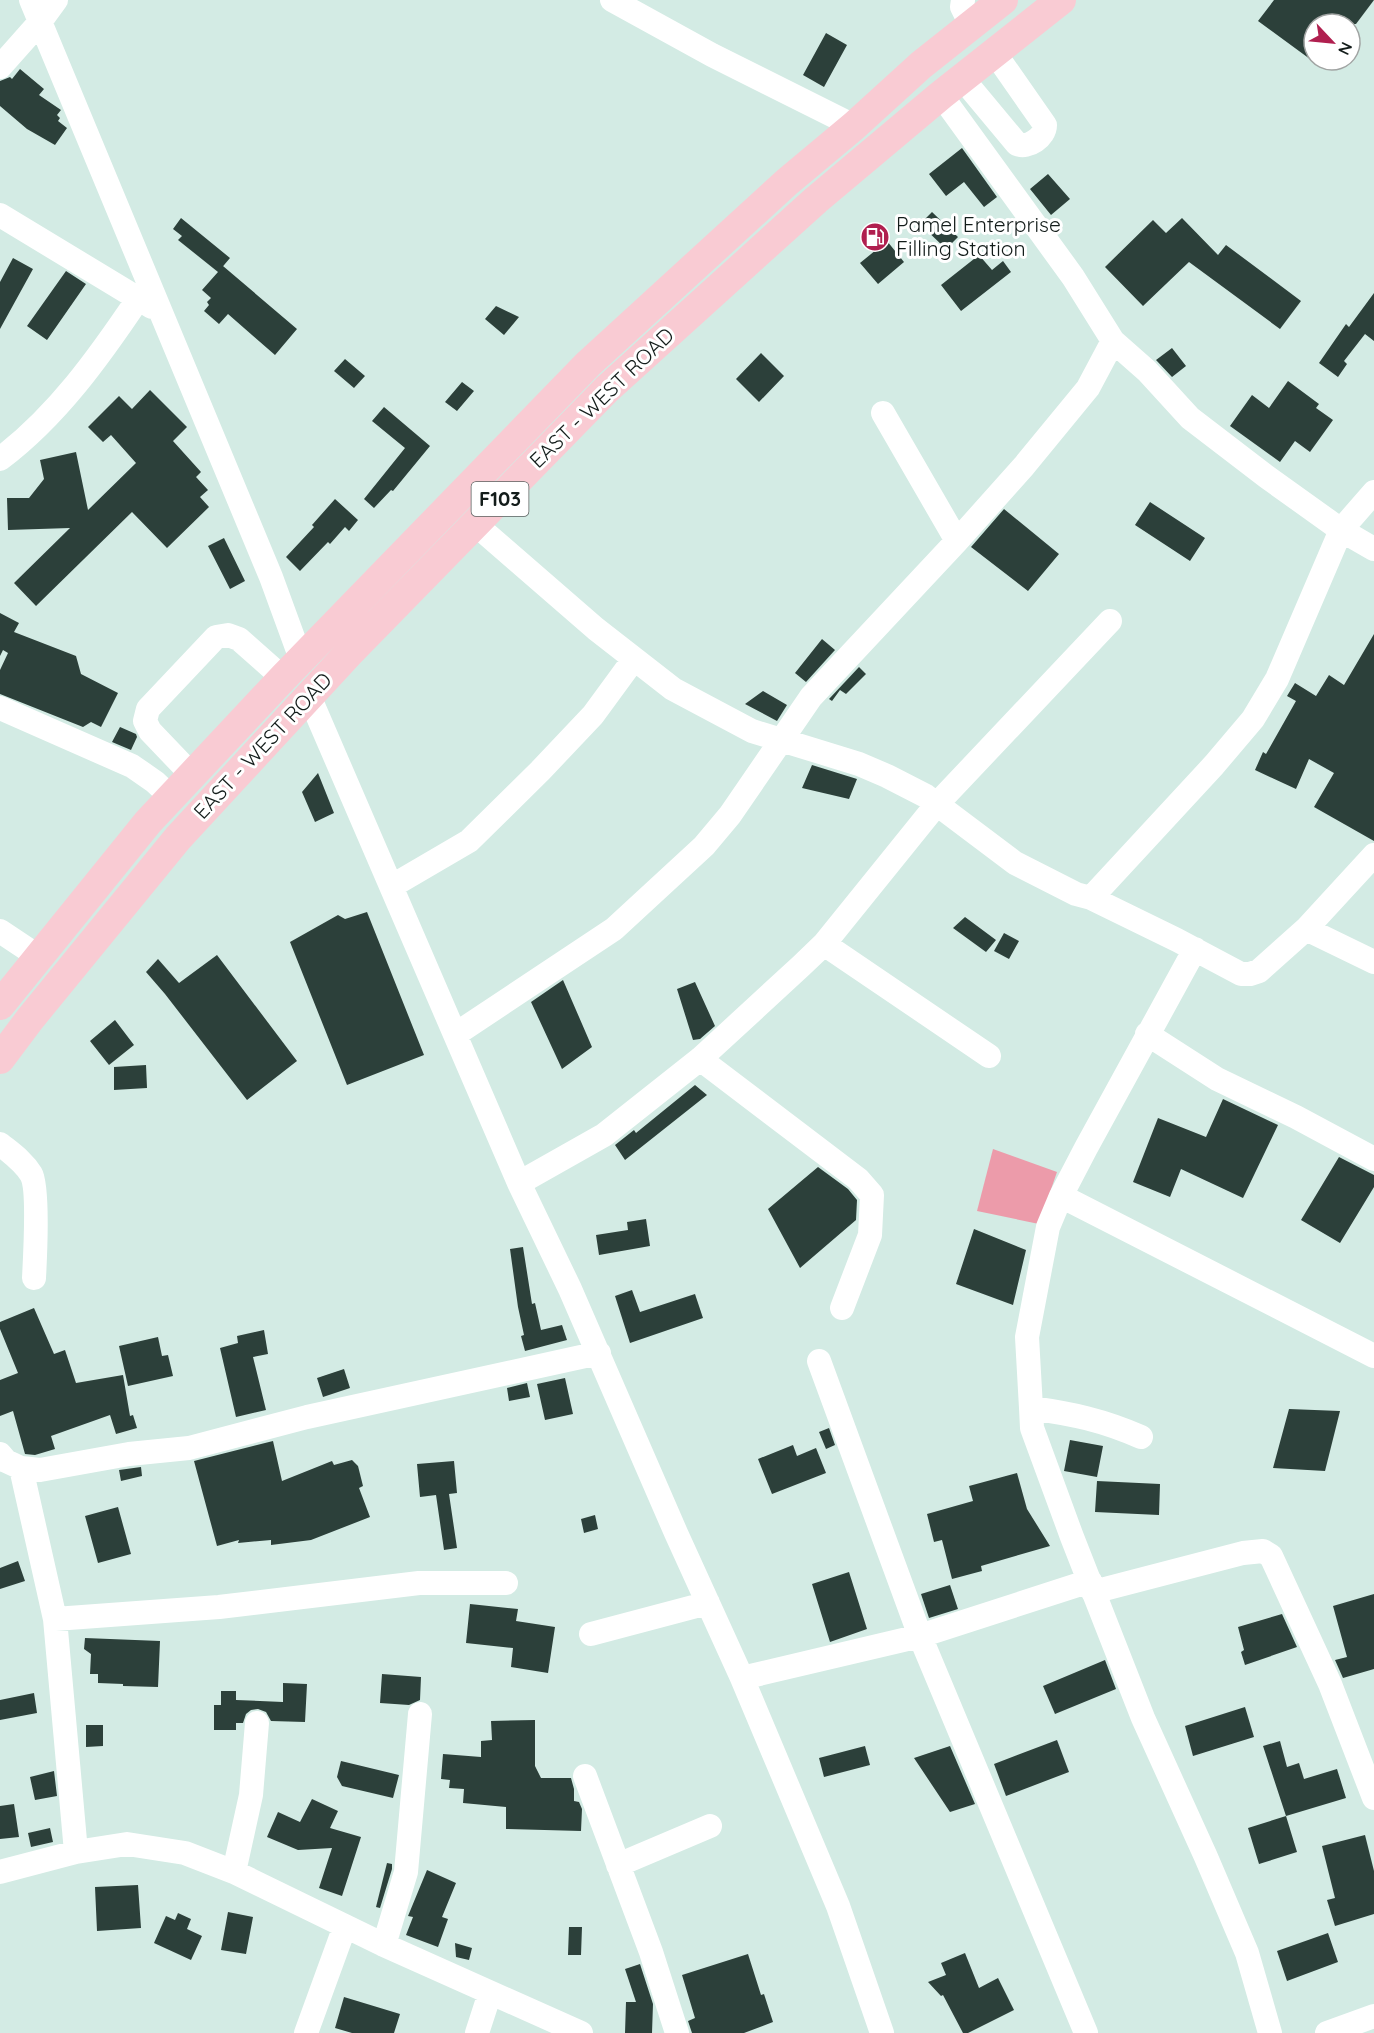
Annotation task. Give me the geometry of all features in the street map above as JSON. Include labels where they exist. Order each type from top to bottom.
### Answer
[{"type":"main road","name":"EAST - WEST ROAD","points":[[0,1005],[148,822],[292,669],[588,364],[787,182],[854,126],[921,65],[967,13],[1003,0]]},
{"type":"main road","name":"EAST - WEST ROAD","points":[[0,1059],[178,838],[309,696],[607,388],[816,200],[951,86],[1061,0]]},
{"type":"street","points":[[0,67],[36,11],[56,0]]},
{"type":"street","points":[[612,0],[650,9],[712,55],[854,126]]},
{"type":"street","points":[[36,11],[271,577],[292,669]]},
{"type":"street","points":[[951,86],[990,112],[1017,144],[1026,145],[1034,140],[1046,130],[1045,125],[994,52]]},
{"type":"street","points":[[951,86],[1113,341],[1147,371],[1190,418],[1266,477],[1341,530],[1374,549]]},
{"type":"street","points":[[990,112],[1021,90]]},
{"type":"street","points":[[0,215],[160,312]]},
{"type":"street","points":[[0,459],[27,438],[75,386],[100,355],[138,299]]},
{"type":"street","points":[[456,1034],[614,929],[704,846],[730,814],[811,697],[1024,466],[1088,388],[1113,341]]},
{"type":"street","points":[[883,413],[957,541]]},
{"type":"street","points":[[1091,898],[1214,765],[1253,719],[1277,679],[1341,530],[1374,492]]},
{"type":"street","points":[[475,525],[596,629],[673,689],[752,731],[859,764],[926,796],[1015,863],[1076,894],[1091,898],[1242,974],[1259,971],[1306,928],[1374,855]]},
{"type":"street","points":[[519,1183],[604,1135],[700,1059],[824,944],[937,804],[1110,621]]},
{"type":"street","points":[[193,776],[150,731],[145,721],[147,709],[216,637],[228,634],[292,669]]},
{"type":"street","points":[[392,886],[469,841],[540,771],[592,715],[634,659]]},
{"type":"street","points":[[309,696],[519,1183],[599,1353],[742,1678],[838,1906],[882,2033]]},
{"type":"street","points":[[0,708],[132,766],[155,782],[172,798]]},
{"type":"street","points":[[1306,928],[1374,962]]},
{"type":"street","points":[[0,931],[39,957]]},
{"type":"street","points":[[824,944],[989,1056]]},
{"type":"street","points":[[1195,949],[1061,1196],[1048,1227],[1027,1337],[1032,1428],[1143,1718],[1247,1953],[1270,2033]]},
{"type":"street","points":[[1147,1034],[1217,1079],[1296,1117],[1374,1159]]},
{"type":"street","points":[[700,1059],[858,1179],[872,1196],[870,1235],[842,1308]]},
{"type":"street","points":[[0,1144],[21,1161],[33,1176],[36,1239],[34,1278]]},
{"type":"street","points":[[1061,1196],[1374,1356]]},
{"type":"street","points":[[0,1454],[6,1461],[21,1468],[40,1470],[129,1454],[189,1448],[307,1418],[599,1353]]},
{"type":"street","points":[[819,1361],[920,1636],[1086,2033]]},
{"type":"street","points":[[1031,1408],[1082,1416],[1141,1437]]},
{"type":"street","points":[[21,1468],[55,1619],[76,1852]]},
{"type":"street","points":[[742,1678],[920,1636],[1092,1586],[1243,1553],[1263,1551],[1271,1556],[1330,1684],[1374,1798]]},
{"type":"street","points":[[55,1619],[219,1606],[419,1583],[506,1583]]},
{"type":"street","points":[[591,1634],[708,1603]]},
{"type":"street","points":[[384,1946],[406,1872],[420,1714]]},
{"type":"street","points":[[234,1872],[250,1795],[257,1723]]},
{"type":"street","points":[[585,1776],[651,1953],[677,2033]]},
{"type":"street","points":[[618,1865],[711,1826]]},
{"type":"street","points":[[0,1872],[76,1852],[127,1844],[185,1853],[234,1872],[384,1946],[581,2033]]},
{"type":"street","points":[[306,2033],[345,1926]]},
{"type":"street","points":[[477,2033],[490,1993]]},
{"type":"street","points":[[1327,2033],[1374,2016]]},
{"type":"shaded area","points":[[993,1149],[1057,1172],[1039,1224],[977,1211]]},
{"type":"building","points":[[1274,0],[1374,0],[1362,16],[1362,12],[1302,12],[1302,53],[1258,21]]},
{"type":"building","points":[[826,33],[847,45],[824,87],[803,75]]},
{"type":"building","points":[[20,69],[44,89],[39,95],[61,110],[57,115],[60,118],[58,121],[67,128],[55,145],[27,129],[0,106],[0,81],[10,77],[12,79]]},
{"type":"building","points":[[962,148],[997,197],[984,207],[964,182],[946,196],[929,174]]},
{"type":"building","points":[[1048,174],[1070,199],[1051,215],[1030,189]]},
{"type":"building","points":[[932,212],[958,237],[946,249],[920,224]]},
{"type":"building","points":[[181,218],[230,258],[223,266],[297,329],[275,355],[228,314],[219,324],[204,311],[211,298],[202,290],[218,272],[178,240],[182,236],[173,229]]},
{"type":"building","points":[[1182,218],[1218,255],[1226,245],[1301,301],[1280,329],[1189,262],[1143,306],[1105,267],[1153,220],[1166,233]]},
{"type":"building","points":[[887,241],[904,262],[878,284],[860,263]]},
{"type":"building","points":[[979,255],[992,270],[1003,261],[1011,272],[961,311],[941,285]]},
{"type":"building","points":[[13,258],[33,269],[0,329],[0,282]]},
{"type":"building","points":[[66,271],[86,284],[47,340],[27,326]]},
{"type":"building","points":[[1374,293],[1374,341],[1365,334],[1344,361],[1347,364],[1338,377],[1319,363],[1346,324],[1349,327]]},
{"type":"building","points":[[496,306],[519,317],[504,335],[485,319]]},
{"type":"building","points":[[1172,348],[1186,366],[1172,377],[1156,360]]},
{"type":"building","points":[[761,353],[784,376],[759,402],[736,379]]},
{"type":"building","points":[[345,359],[365,376],[354,388],[334,371]]},
{"type":"building","points":[[1288,381],[1319,404],[1316,408],[1333,420],[1310,452],[1295,441],[1280,462],[1230,426],[1252,395],[1269,408]]},
{"type":"building","points":[[462,382],[474,391],[457,411],[445,402]]},
{"type":"building","points":[[150,390],[187,427],[173,441],[201,472],[196,477],[208,490],[200,497],[209,507],[167,548],[132,512],[36,606],[14,583],[70,528],[8,530],[7,498],[29,498],[44,479],[40,460],[76,452],[88,510],[136,463],[111,435],[103,442],[88,427],[119,396],[132,409]]},
{"type":"building","points":[[384,407],[430,446],[393,491],[391,490],[374,508],[364,499],[405,448],[372,421]]},
{"type":"building","points":[[335,499],[358,520],[349,531],[345,527],[300,571],[286,557],[314,527],[312,525]]},
{"type":"building","points":[[1150,502],[1205,538],[1190,561],[1135,525]]},
{"type":"building","points":[[1004,509],[1059,554],[1028,591],[971,547]]},
{"type":"building","points":[[224,538],[245,581],[230,589],[208,546]]},
{"type":"building","points":[[0,613],[19,623],[14,632],[76,656],[81,674],[118,693],[101,727],[91,722],[83,727],[0,694],[0,670],[8,653],[3,650],[0,656]]},
{"type":"building","points":[[1374,634],[1374,841],[1314,807],[1334,773],[1309,759],[1296,789],[1255,770],[1263,752],[1266,754],[1296,701],[1287,696],[1295,683],[1316,696],[1329,675],[1344,685]]},
{"type":"building","points":[[822,639],[835,650],[806,682],[795,673]]},
{"type":"building","points":[[859,667],[866,674],[846,694],[840,690],[832,701],[829,699]]},
{"type":"building","points":[[763,691],[787,705],[777,721],[745,704]]},
{"type":"building","points":[[120,727],[136,734],[137,737],[131,750],[112,742]]},
{"type":"building","points":[[812,765],[857,779],[849,799],[802,788]]},
{"type":"building","points":[[318,773],[334,813],[315,822],[302,792]]},
{"type":"building","points":[[367,912],[424,1055],[347,1085],[290,942],[338,915],[345,919]]},
{"type":"building","points":[[965,917],[996,940],[986,952],[953,928]]},
{"type":"building","points":[[1004,933],[1019,941],[1009,959],[994,951]]},
{"type":"building","points":[[217,955],[297,1061],[247,1100],[146,972],[158,959],[179,983]]},
{"type":"building","points":[[563,980],[592,1047],[562,1069],[531,1002]]},
{"type":"building","points":[[695,982],[715,1026],[700,1039],[693,1040],[677,989]]},
{"type":"building","points":[[115,1020],[134,1045],[109,1065],[90,1041]]},
{"type":"building","points":[[146,1065],[147,1088],[114,1090],[114,1067]]},
{"type":"building","points":[[695,1085],[707,1095],[625,1160],[615,1145],[634,1130],[636,1133]]},
{"type":"building","points":[[1223,1099],[1278,1125],[1243,1198],[1181,1169],[1170,1197],[1133,1182],[1158,1118],[1206,1137]]},
{"type":"building","points":[[1339,1157],[1374,1175],[1374,1187],[1340,1243],[1301,1220]]},
{"type":"building","points":[[818,1167],[848,1189],[857,1200],[856,1220],[800,1268],[768,1209]]},
{"type":"building","points":[[646,1219],[650,1246],[599,1255],[596,1235],[628,1230],[627,1222]]},
{"type":"building","points":[[974,1229],[1026,1250],[1013,1305],[956,1284]]},
{"type":"building","points":[[523,1247],[532,1304],[535,1303],[541,1330],[562,1325],[567,1340],[525,1351],[510,1249]]},
{"type":"building","points":[[632,1290],[640,1312],[695,1294],[703,1318],[630,1343],[615,1296]]},
{"type":"building","points":[[34,1308],[54,1354],[65,1350],[76,1383],[123,1375],[130,1416],[133,1415],[137,1428],[116,1434],[110,1415],[51,1436],[55,1449],[35,1455],[25,1454],[13,1411],[0,1416],[0,1380],[18,1373],[0,1329],[0,1322]]},
{"type":"building","points":[[264,1330],[268,1354],[253,1357],[266,1410],[236,1417],[220,1348],[238,1343],[237,1336]]},
{"type":"building","points":[[158,1337],[162,1356],[168,1355],[173,1376],[128,1386],[119,1346]]},
{"type":"building","points":[[344,1369],[350,1388],[323,1397],[317,1378]]},
{"type":"building","points":[[565,1378],[573,1414],[545,1420],[537,1384]]},
{"type":"building","points":[[527,1383],[530,1397],[509,1401],[507,1388]]},
{"type":"building","points":[[1289,1409],[1340,1411],[1325,1471],[1273,1468]]},
{"type":"building","points":[[829,1428],[835,1445],[826,1449],[819,1432]]},
{"type":"building","points":[[1070,1440],[1103,1446],[1097,1477],[1064,1471]]},
{"type":"building","points":[[273,1441],[282,1481],[332,1461],[334,1465],[352,1460],[358,1466],[363,1486],[359,1488],[370,1517],[311,1540],[271,1545],[271,1540],[238,1543],[239,1540],[217,1546],[194,1461]]},
{"type":"building","points":[[793,1445],[797,1456],[816,1448],[826,1473],[772,1494],[758,1459]]},
{"type":"building","points":[[454,1461],[457,1493],[449,1494],[457,1548],[444,1550],[436,1495],[420,1497],[417,1464]]},
{"type":"building","points":[[141,1467],[142,1476],[121,1481],[119,1470]]},
{"type":"building","points":[[1017,1473],[1027,1509],[1050,1546],[981,1566],[982,1571],[952,1579],[942,1540],[934,1542],[927,1514],[973,1501],[969,1486]]},
{"type":"building","points":[[1097,1481],[1160,1484],[1159,1515],[1095,1512]]},
{"type":"building","points":[[118,1507],[131,1554],[98,1563],[85,1516]]},
{"type":"building","points":[[595,1515],[598,1529],[584,1533],[581,1519]]},
{"type":"building","points":[[18,1561],[25,1581],[0,1589],[0,1568]]},
{"type":"building","points":[[849,1572],[867,1629],[830,1642],[812,1584]]},
{"type":"building","points":[[950,1585],[958,1609],[929,1618],[921,1594]]},
{"type":"building","points":[[1374,1594],[1374,1669],[1343,1678],[1335,1660],[1347,1657],[1333,1606]]},
{"type":"building","points":[[470,1604],[518,1609],[516,1621],[555,1627],[548,1673],[511,1667],[513,1648],[466,1643]]},
{"type":"building","points":[[1282,1614],[1297,1647],[1245,1665],[1238,1627]]},
{"type":"building","points":[[85,1638],[160,1641],[158,1687],[98,1683],[98,1674],[90,1674],[91,1654],[84,1649]]},
{"type":"building","points":[[1105,1660],[1116,1689],[1055,1714],[1043,1686]]},
{"type":"building","points":[[382,1674],[421,1677],[420,1700],[409,1705],[380,1703]]},
{"type":"building","points":[[283,1683],[307,1684],[305,1722],[271,1721],[266,1712],[258,1709],[246,1714],[243,1723],[236,1723],[236,1730],[214,1730],[214,1705],[221,1705],[221,1691],[236,1691],[236,1700],[283,1702]]},
{"type":"building","points":[[34,1693],[37,1713],[0,1720],[0,1700]]},
{"type":"building","points":[[1245,1707],[1254,1737],[1193,1756],[1185,1726]]},
{"type":"building","points":[[535,1720],[535,1766],[541,1778],[571,1778],[574,1801],[579,1802],[582,1809],[581,1831],[506,1829],[506,1807],[463,1803],[464,1789],[449,1788],[450,1780],[441,1779],[443,1754],[481,1757],[481,1741],[492,1740],[491,1721]]},
{"type":"building","points":[[86,1725],[103,1725],[103,1746],[86,1747]]},
{"type":"building","points":[[1057,1740],[1069,1772],[1006,1796],[994,1764]]},
{"type":"building","points":[[1280,1741],[1287,1767],[1299,1763],[1304,1779],[1337,1769],[1346,1798],[1286,1816],[1263,1746]]},
{"type":"building","points":[[865,1746],[870,1765],[824,1777],[819,1758]]},
{"type":"building","points":[[950,1746],[975,1804],[950,1812],[914,1758]]},
{"type":"building","points":[[341,1761],[399,1775],[393,1798],[342,1786],[337,1777]]},
{"type":"building","points":[[54,1771],[57,1796],[35,1800],[30,1777]]},
{"type":"building","points":[[312,1799],[338,1811],[330,1828],[361,1837],[342,1896],[319,1888],[332,1848],[298,1850],[267,1837],[278,1812],[300,1822]]},
{"type":"building","points":[[14,1804],[19,1837],[0,1839],[0,1806]]},
{"type":"building","points":[[1286,1816],[1297,1852],[1259,1864],[1248,1828]]},
{"type":"building","points":[[50,1828],[53,1842],[31,1847],[28,1833]]},
{"type":"building","points":[[1365,1835],[1374,1871],[1374,1914],[1335,1926],[1327,1900],[1335,1898],[1322,1846]]},
{"type":"building","points":[[387,1863],[392,1864],[392,1869],[380,1908],[376,1907]]},
{"type":"building","points":[[427,1870],[456,1883],[442,1917],[448,1919],[438,1947],[406,1935],[413,1917],[408,1916]]},
{"type":"building","points":[[138,1885],[141,1928],[97,1931],[95,1887]]},
{"type":"building","points":[[228,1912],[253,1917],[246,1954],[221,1950]]},
{"type":"building","points":[[178,1913],[191,1919],[187,1929],[202,1936],[191,1960],[154,1943],[166,1916],[175,1920]]},
{"type":"building","points":[[569,1927],[582,1927],[581,1955],[568,1955]]},
{"type":"building","points":[[1328,1933],[1338,1962],[1287,1981],[1277,1951]]},
{"type":"building","points":[[455,1943],[472,1948],[469,1960],[456,1957]]},
{"type":"building","points":[[965,1953],[979,1988],[998,1978],[1014,2010],[968,2033],[963,2033],[943,1995],[941,1996],[928,1982],[946,1975],[941,1963]]},
{"type":"building","points":[[748,1954],[761,1995],[764,1994],[773,2022],[744,2033],[692,2033],[688,2021],[695,2018],[682,1975]]},
{"type":"building","points":[[640,1964],[653,2004],[652,2033],[625,2033],[626,2002],[636,2002],[625,1969]]},
{"type":"building","points":[[344,1997],[400,2014],[394,2033],[352,2033],[335,2028]]},
{"type":"place","name":"Pamel Enterprise Filling Station","points":[[875,237]]}]
